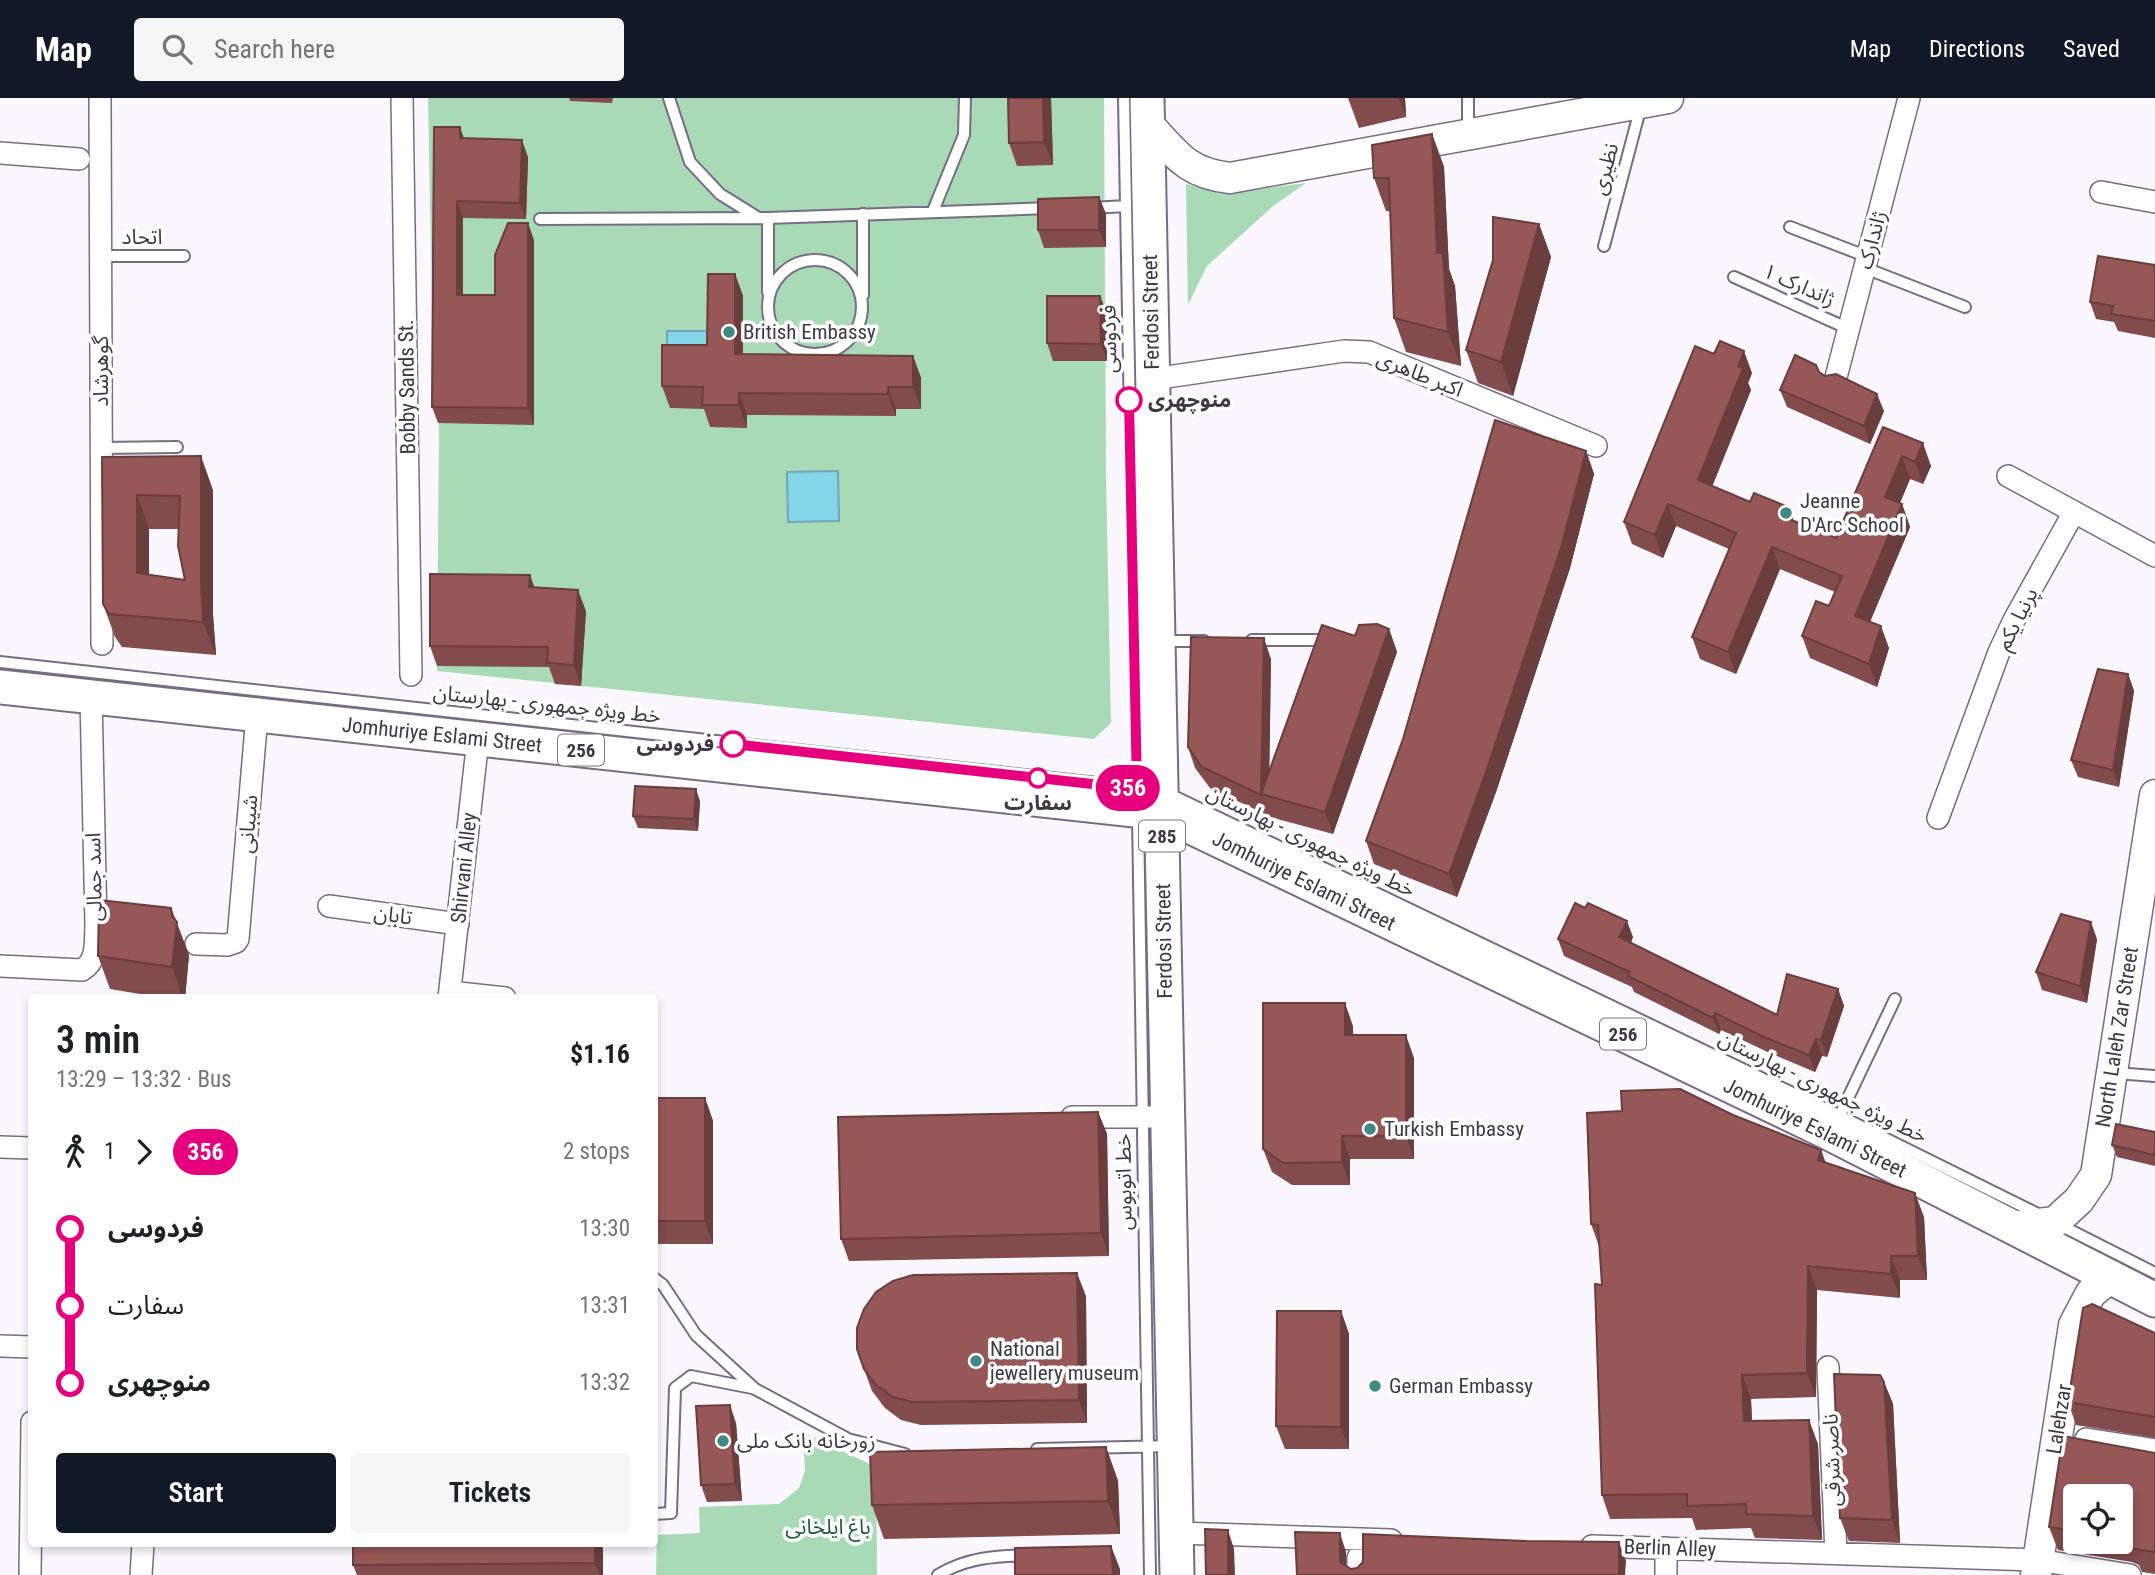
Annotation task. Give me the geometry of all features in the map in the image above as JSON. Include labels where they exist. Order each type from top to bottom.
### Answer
[{"type":"main road","points":[[1147,111],[1182,161],[1209,176],[1230,178],[1468,135],[1570,108],[1655,101]]},
{"type":"main road","name":"Ferdosi Street","points":[[1147,111],[1158,641],[1149,800],[1161,1446],[1177,1533],[1178,1575]]},
{"type":"main road","name":"Jomhuriye Eslami Street","points":[[0,687],[478,739],[1149,800],[1834,1124],[2012,1227],[2155,1300]]},
{"type":"main road","name":"North Laleh Zar Street","points":[[2055,1222],[2079,1200],[2096,1175],[2155,795]]},
{"type":"main road","points":[[2012,1227],[2055,1222]]},
{"type":"main road","name":"Lalehzar","points":[[2037,1567],[2074,1325],[2091,1293],[2111,1277]]},
{"type":"street","name":"گوهرشاد","points":[[100,98],[102,644]]},
{"type":"street","name":"Bobby Sands St.","points":[[402,98],[411,675]]},
{"type":"street","name":"ژاندارک","points":[[1835,381],[1909,98]]},
{"type":"street","points":[[0,153],[79,159]]},
{"type":"street","points":[[2101,192],[2155,202]]},
{"type":"street","name":"اکبر طاهری","points":[[1153,379],[1344,351],[1369,352],[1596,446]]},
{"type":"street","points":[[2008,476],[2155,556]]},
{"type":"street","name":"پرنیا یکم","points":[[1938,818],[1999,652],[2074,512]]},
{"type":"street","name":"اسد جمالی","points":[[0,966],[82,970],[88,967],[93,958],[96,925],[91,697]]},
{"type":"street","name":"شیبانی","points":[[196,944],[233,944],[239,932],[257,715]]},
{"type":"street","name":"Shirvani Alley","points":[[450,994],[478,739]]},
{"type":"street","name":"تابان","points":[[329,906],[458,924]]},
{"type":"street","points":[[1058,1117],[1155,1117]]},
{"type":"street","points":[[0,1147],[28,1148]]},
{"type":"street","points":[[0,1346],[28,1347]]},
{"type":"street","name":"ناصر شرقی","points":[[1828,1367],[1836,1554]]},
{"type":"street","points":[[2086,1438],[2155,1450]]},
{"type":"street","points":[[1177,1533],[1411,1541]]},
{"type":"street","name":"Berlin Alley","points":[[1573,1545],[1836,1554],[2130,1575]]},
{"type":"street","points":[[30,1547],[30,1575]]},
{"type":"street","points":[[141,1575],[143,1547]]},
{"type":"street","points":[[1666,1575],[1667,1548]]},
{"type":"lane","points":[[669,98],[690,162],[720,194],[763,218]]},
{"type":"lane","points":[[933,211],[964,135],[965,98]]},
{"type":"lane","name":"فردوسی","points":[[1124,98],[1149,800]]},
{"type":"lane","points":[[1468,98],[1468,135]]},
{"type":"lane","name":"نظیری","points":[[1604,246],[1655,101]]},
{"type":"lane","points":[[1081,208],[1126,206]]},
{"type":"lane","points":[[540,219],[763,218],[1069,208]]},
{"type":"lane","points":[[763,218],[769,317],[775,332],[785,344],[799,352],[814,354],[830,352],[843,345],[854,335],[861,321],[863,214]]},
{"type":"lane","points":[[1790,227],[1965,307]]},
{"type":"lane","name":"اتحاد","points":[[100,256],[184,256]]},
{"type":"lane","points":[[768,302],[773,287],[788,270],[810,261],[825,261],[840,267],[851,277],[859,290],[863,305]]},
{"type":"lane","name":"ژاندارک ۱","points":[[1734,277],[1849,328]]},
{"type":"lane","points":[[101,448],[177,447]]},
{"type":"lane","points":[[1158,641],[1211,640]]},
{"type":"lane","points":[[1237,640],[1342,640]]},
{"type":"lane","name":"خط ویژه جمهوری - بهارستان","points":[[0,662],[1149,800]]},
{"type":"lane","points":[[1834,1124],[1895,999]]},
{"type":"lane","points":[[2112,1072],[2155,1076]]},
{"type":"lane","name":"خط ویژه جمهوری - بهارستان","points":[[1834,1124],[2055,1222],[2155,1273]]},
{"type":"lane","points":[[658,1281],[696,1335],[755,1389],[848,1439],[912,1454]]},
{"type":"lane","points":[[658,1514],[671,1513],[675,1388],[691,1376],[755,1389]]},
{"type":"lane","points":[[1030,1450],[1161,1446],[1150,1575]]},
{"type":"lane","points":[[938,1575],[951,1567],[986,1556],[1038,1555]]},
{"type":"green space","name":"British Embassy","points":[[428,98],[1104,98],[1106,476],[1111,723],[1094,739],[437,671],[440,311],[432,304]]},
{"type":"green space","points":[[1306,183],[1273,206],[1207,266],[1188,305],[1186,184],[1223,194]]},
{"type":"green space","name":"باغ ایلخانی","points":[[793,1432],[809,1435],[876,1467],[877,1575],[656,1575],[658,1535],[700,1533],[699,1507],[779,1504],[799,1488],[805,1471],[804,1451]]},
{"type":"water","points":[[667,331],[711,331],[710,364],[667,363]]},
{"type":"water","points":[[838,471],[839,521],[788,522],[787,472]]},
{"type":"building","points":[[1008,98],[1043,98],[1044,142],[1009,143]]},
{"type":"building","points":[[434,127],[460,127],[460,138],[522,140],[520,203],[457,201],[457,295],[495,295],[495,255],[508,223],[528,223],[528,408],[432,407]]},
{"type":"building","points":[[1432,134],[1437,253],[1443,253],[1448,332],[1394,318],[1389,178],[1374,178],[1372,145]]},
{"type":"building","points":[[1099,197],[1099,230],[1038,230],[1038,199]]},
{"type":"building","points":[[1493,217],[1539,224],[1501,362],[1466,350],[1493,260]]},
{"type":"building","points":[[2098,256],[2155,265],[2155,321],[2111,314],[2113,306],[2090,302]]},
{"type":"building","points":[[708,274],[735,274],[735,354],[913,356],[913,387],[888,387],[888,394],[739,393],[739,405],[702,405],[703,387],[662,386],[662,345],[707,345]]},
{"type":"building","points":[[1047,296],[1100,296],[1101,344],[1047,343]]},
{"type":"building","points":[[1720,341],[1744,351],[1738,366],[1743,368],[1698,480],[1750,502],[1754,493],[1788,507],[1784,517],[1836,538],[1883,427],[1923,443],[1915,462],[1902,456],[1885,497],[1902,504],[1855,616],[1881,626],[1869,664],[1802,636],[1816,601],[1829,606],[1842,576],[1772,547],[1728,652],[1692,637],[1736,533],[1668,504],[1655,535],[1624,522],[1695,346],[1714,354]]},
{"type":"building","points":[[1795,355],[1816,365],[1819,372],[1825,376],[1836,374],[1877,394],[1864,426],[1780,390]]},
{"type":"building","points":[[1495,420],[1586,451],[1562,545],[1449,874],[1366,841],[1403,739]]},
{"type":"building","points":[[201,456],[203,622],[109,614],[103,604],[102,457]],"holes":[[[137,495],[180,496],[178,546],[185,580],[137,573]]]},
{"type":"building","points":[[430,574],[530,575],[529,587],[578,590],[574,665],[547,663],[548,647],[430,646]]},
{"type":"building","points":[[1377,624],[1389,629],[1325,812],[1261,794],[1322,625],[1355,636],[1359,625]]},
{"type":"building","points":[[1191,637],[1264,638],[1261,795],[1202,767],[1188,747]]},
{"type":"building","points":[[2098,669],[2128,674],[2113,770],[2071,760]]},
{"type":"building","points":[[635,786],[696,789],[694,819],[633,816]]},
{"type":"building","points":[[99,900],[171,908],[172,916],[177,922],[172,967],[98,956]]},
{"type":"building","points":[[1575,903],[1585,908],[1588,903],[1627,921],[1619,937],[1777,1015],[1787,974],[1838,989],[1821,1040],[1816,1039],[1809,1055],[1715,1013],[1713,1018],[1628,976],[1630,972],[1558,939]]},
{"type":"building","points":[[2061,914],[2091,922],[2080,986],[2036,972]]},
{"type":"building","points":[[1263,1003],[1345,1003],[1345,1035],[1406,1035],[1406,1136],[1342,1136],[1342,1162],[1283,1163],[1263,1149]]},
{"type":"building","points":[[1680,1089],[1733,1115],[1821,1150],[1818,1160],[1915,1193],[1918,1256],[1891,1256],[1891,1274],[1808,1266],[1807,1373],[1742,1375],[1744,1421],[1809,1420],[1813,1516],[1746,1514],[1746,1504],[1687,1506],[1687,1494],[1602,1495],[1595,1284],[1602,1285],[1598,1225],[1591,1224],[1587,1113],[1622,1111],[1621,1091]]},
{"type":"building","points":[[658,1098],[705,1098],[705,1221],[658,1221]]},
{"type":"building","points":[[1098,1112],[1101,1233],[841,1239],[838,1117]]},
{"type":"building","points":[[2116,1124],[2155,1132],[2153,1155],[2112,1145]]},
{"type":"building","name":"National jewellery museum","points":[[1077,1273],[1079,1400],[913,1402],[893,1397],[876,1385],[864,1369],[857,1349],[857,1328],[864,1309],[876,1292],[893,1281],[913,1275]]},
{"type":"building","points":[[2092,1304],[2155,1333],[2155,1417],[2068,1402],[2083,1308]]},
{"type":"building","points":[[1277,1311],[1341,1311],[1341,1427],[1276,1426]]},
{"type":"building","points":[[1834,1374],[1880,1375],[1884,1382],[1892,1520],[1840,1518]]},
{"type":"building","points":[[730,1405],[735,1484],[701,1485],[696,1406]]},
{"type":"building","points":[[2063,1436],[2155,1453],[2155,1552],[2133,1548],[2133,1484],[2063,1484],[2063,1529],[2049,1527]]},
{"type":"building","points":[[1106,1447],[1108,1501],[872,1505],[870,1452]]},
{"type":"building","points":[[1205,1529],[1228,1530],[1228,1575],[1206,1575]]},
{"type":"building","points":[[1295,1532],[1340,1533],[1340,1562],[1351,1569],[1357,1568],[1363,1562],[1363,1534],[1619,1542],[1619,1575],[1297,1575]]},
{"type":"building","points":[[1111,1546],[1113,1575],[1015,1575],[1015,1548]]},
{"type":"building","points":[[353,1547],[595,1547],[595,1563],[353,1565]]},
{"type":"bus line","name":"356","points":[[733,744],[1137,789],[1129,400]]},
{"type":"place","name":"British Embassy","points":[[729,332]]},
{"type":"place","name":"منوچهری","points":[[1129,400]]},
{"type":"place","name":"Jeanne D'Arc School","points":[[1786,513]]},
{"type":"place","name":"فردوسی","points":[[733,744]]},
{"type":"place","name":"سفارت","points":[[1038,778]]},
{"type":"place","name":"Turkish Embassy","points":[[1370,1129]]},
{"type":"place","name":"National jewellery museum","points":[[976,1361]]},
{"type":"place","name":"German Embassy","points":[[1375,1386]]},
{"type":"place","name":"زورخانه بانک ملی","points":[[723,1441]]}]
